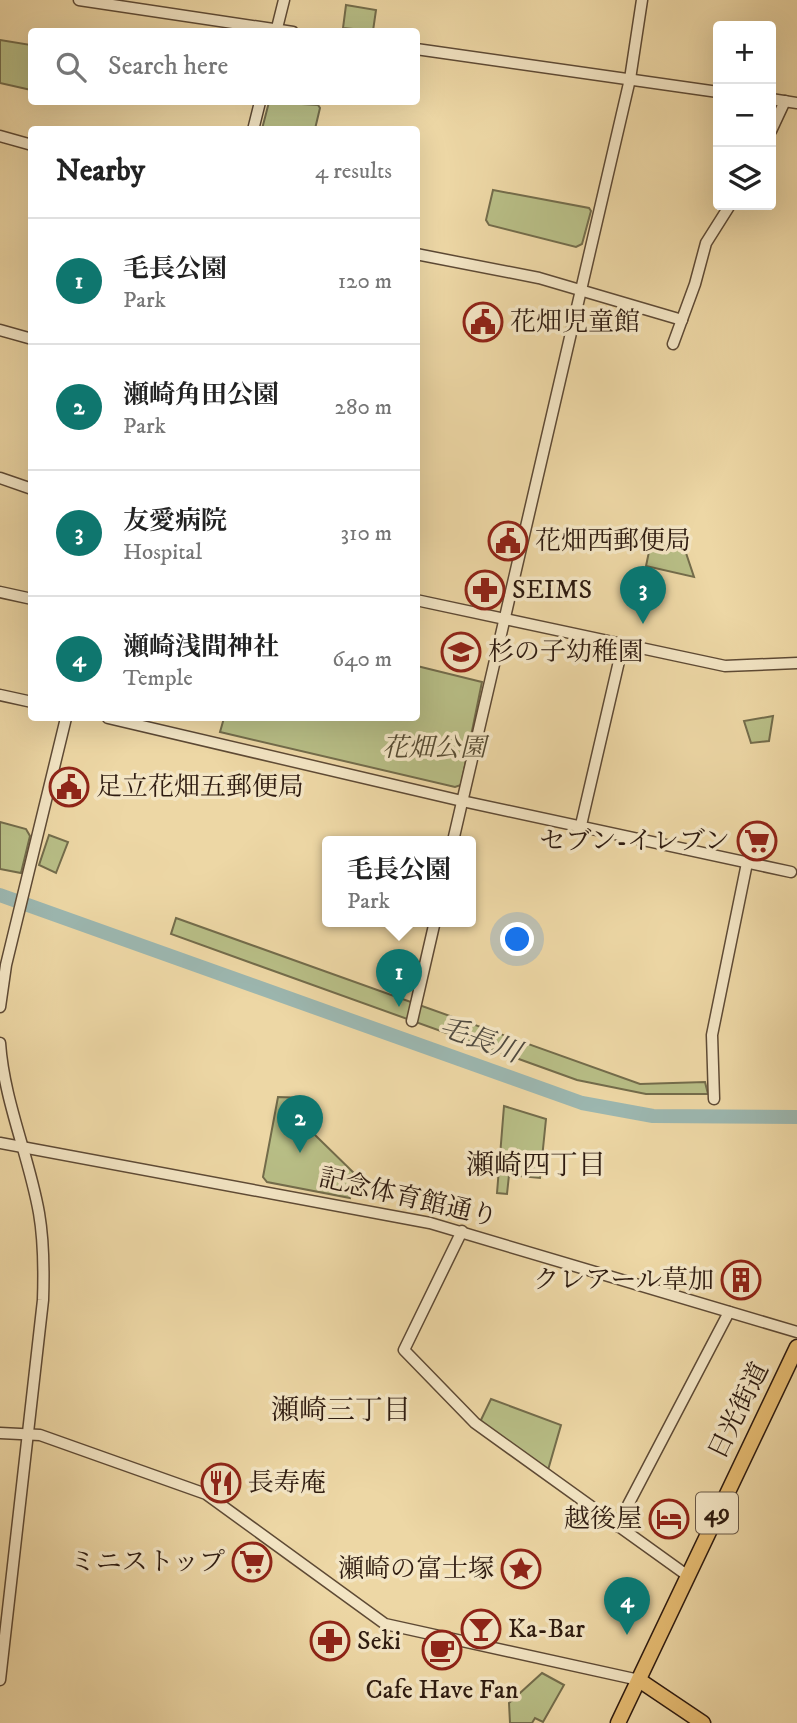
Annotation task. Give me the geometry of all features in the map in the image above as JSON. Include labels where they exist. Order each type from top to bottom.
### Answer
[{"type":"main road","name":"日光街道","points":[[618,1723],[797,1347]]},
{"type":"main road","points":[[639,1680],[703,1723]]},
{"type":"street","points":[[79,0],[263,28]]},
{"type":"street","points":[[277,28],[284,0]]},
{"type":"street","points":[[454,836],[579,289],[630,79],[642,0]]},
{"type":"street","points":[[420,50],[713,91]]},
{"type":"street","points":[[776,100],[797,103]]},
{"type":"street","points":[[776,120],[785,101]]},
{"type":"street","points":[[254,126],[259,105]]},
{"type":"street","points":[[0,136],[28,144]]},
{"type":"street","points":[[673,344],[706,243],[727,210]]},
{"type":"street","points":[[420,255],[539,278],[682,320]]},
{"type":"street","points":[[0,330],[28,339]]},
{"type":"street","points":[[0,478],[28,488]]},
{"type":"street","points":[[0,592],[28,598]]},
{"type":"street","points":[[420,601],[725,666],[797,663]]},
{"type":"street","points":[[582,825],[623,645]]},
{"type":"street","points":[[0,688],[28,694]]},
{"type":"street","points":[[0,695],[28,701]]},
{"type":"street","points":[[0,1006],[17,918],[64,721]]},
{"type":"street","points":[[121,721],[210,741],[217,740],[463,799],[577,822],[791,872]]},
{"type":"street","points":[[714,1099],[712,1035],[747,863]]},
{"type":"street","points":[[412,1021],[434,927]]},
{"type":"street","points":[[0,1043],[39,1212],[44,1262],[43,1300],[0,1680]]},
{"type":"street","name":"記念体育館通り","points":[[0,1143],[315,1199],[462,1231],[797,1332]]},
{"type":"street","points":[[462,1231],[404,1350],[475,1423],[688,1576]]},
{"type":"street","points":[[617,1526],[729,1312]]},
{"type":"street","points":[[0,1433],[26,1432],[206,1494],[385,1624],[639,1680]]},
{"type":"green space","points":[[346,5],[376,10],[373,28],[343,28]]},
{"type":"green space","points":[[0,40],[28,45],[28,89],[0,83]]},
{"type":"green space","points":[[268,105],[318,105],[320,108],[316,126],[263,126]]},
{"type":"green space","points":[[493,190],[589,208],[591,211],[582,244],[576,247],[489,225],[486,220]]},
{"type":"green space","points":[[651,542],[685,550],[694,577],[646,566]]},
{"type":"green space","name":"花畑公園","points":[[420,667],[482,682],[461,785],[455,787],[220,732],[223,721],[420,721]]},
{"type":"green space","points":[[773,716],[769,741],[751,743],[744,721]]},
{"type":"green space","points":[[0,822],[26,829],[30,836],[21,873],[0,869]]},
{"type":"green space","points":[[49,835],[68,842],[56,873],[39,865]]},
{"type":"green space","points":[[176,918],[640,1084],[705,1082],[708,1094],[646,1094],[577,1080],[171,934]]},
{"type":"green space","points":[[278,1097],[307,1098],[315,1135],[355,1174],[350,1198],[267,1182],[263,1177]]},
{"type":"green space","points":[[504,1106],[546,1119],[540,1178],[509,1175],[507,1194],[497,1193]]},
{"type":"green space","points":[[491,1399],[561,1425],[548,1470],[480,1422]]},
{"type":"green space","points":[[542,1673],[564,1685],[543,1722],[535,1718],[532,1723],[510,1723],[509,1703]]},
{"type":"waterway","name":"毛長川","points":[[0,895],[582,1103],[653,1116],[797,1117]]},
{"type":"place","name":"花畑児童館","points":[[483,322]]},
{"type":"place","name":"花畑西郵便局","points":[[508,541]]},
{"type":"place","name":"SEIMS","points":[[485,590]]},
{"type":"place","name":"友愛病院","points":[[643,624]]},
{"type":"place","name":"杉の子幼稚園","points":[[461,652]]},
{"type":"place","name":"足立花畑五郵便局","points":[[69,787]]},
{"type":"place","name":"セブン-イレブン","points":[[757,841]]},
{"type":"place","name":"毛長公園","points":[[399,1007]]},
{"type":"place","name":"瀬崎角田公園","points":[[300,1153]]},
{"type":"place","name":"クレアール草加","points":[[741,1280]]},
{"type":"place","name":"長寿庵","points":[[221,1483]]},
{"type":"place","name":"越後屋","points":[[669,1519]]},
{"type":"place","name":"ミニストップ","points":[[252,1562]]},
{"type":"place","name":"瀬崎の富士塚","points":[[521,1569]]},
{"type":"place","name":"Ka-Bar","points":[[481,1629]]},
{"type":"place","name":"瀬崎浅間神社","points":[[627,1635]]},
{"type":"place","name":"Seki","points":[[330,1641]]},
{"type":"place","name":"Cafe Have Fan","points":[[442,1650]]},
{"type":"district","name":"瀬崎四丁目","points":[[536,1165]]},
{"type":"district","name":"瀬崎三丁目","points":[[341,1410]]}]
